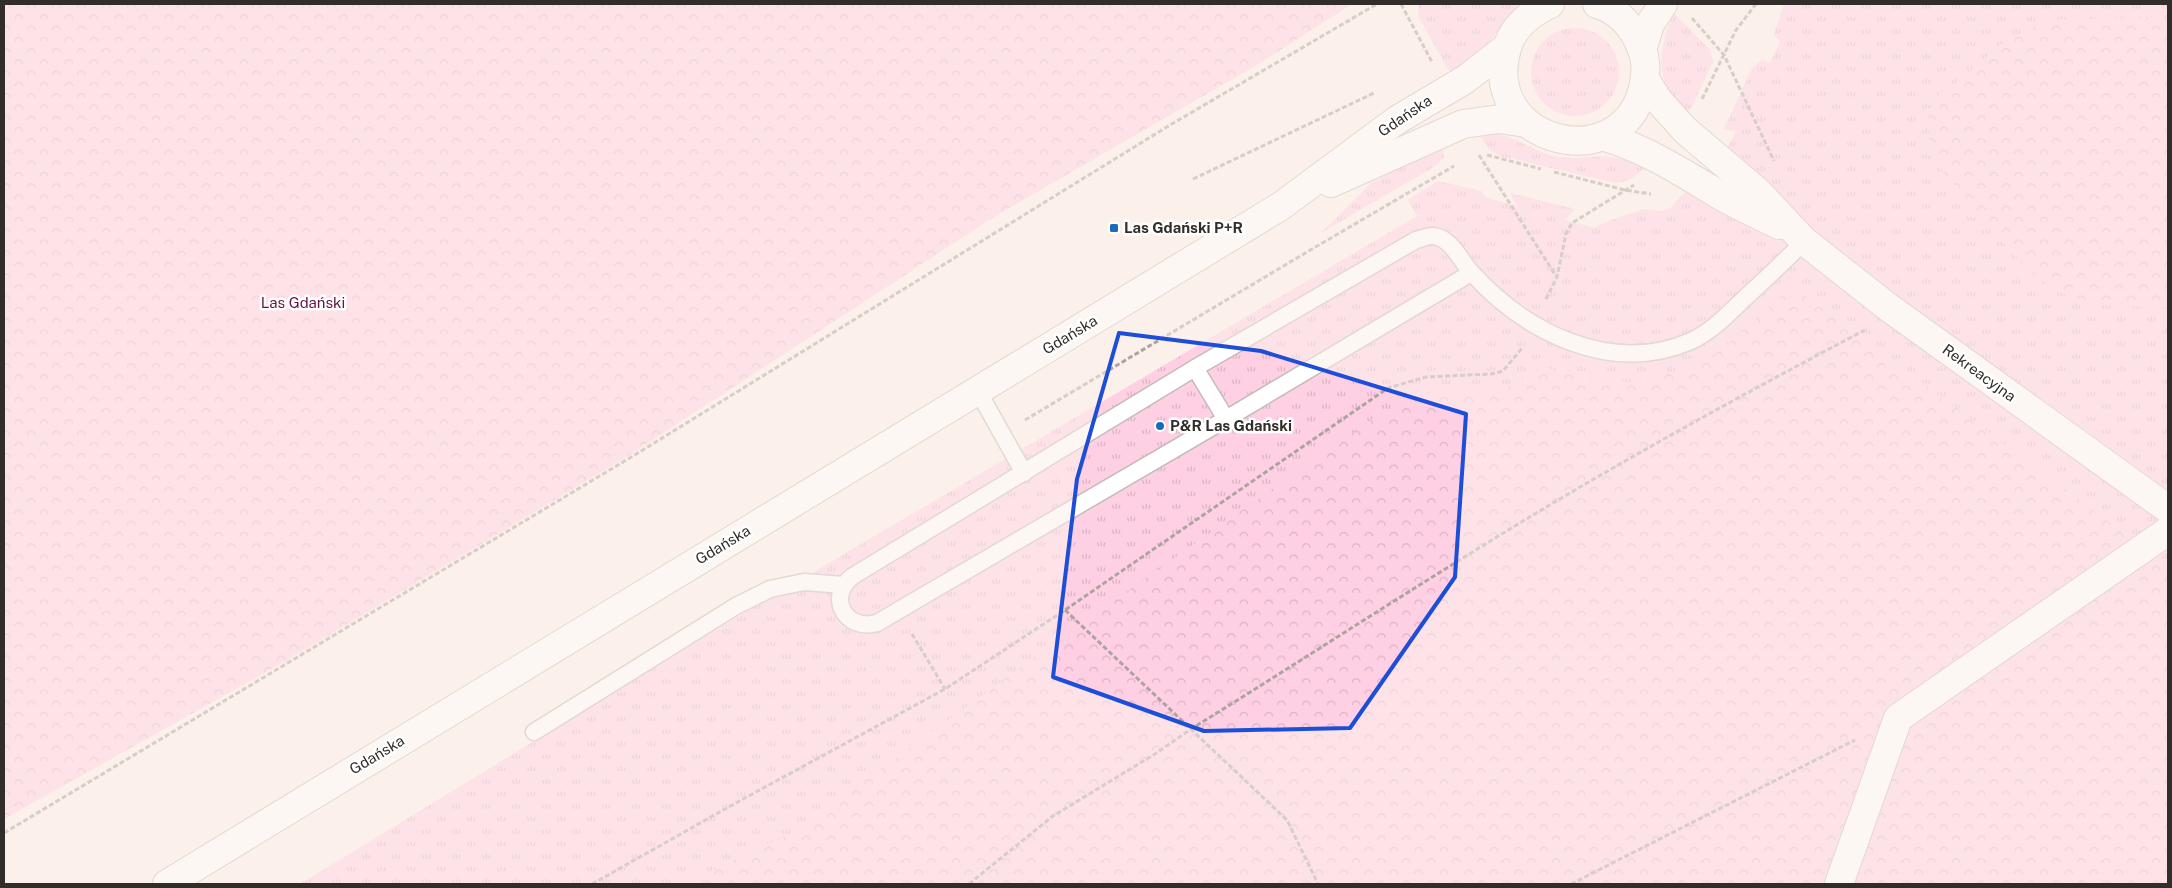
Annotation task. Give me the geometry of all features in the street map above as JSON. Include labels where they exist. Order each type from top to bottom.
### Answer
[{"type":"main road","points":[[1550,4],[1537,10],[1524,20],[1514,32],[1507,47],[1503,67],[1505,87],[1513,107],[1526,123],[1543,134],[1562,140],[1582,141],[1602,136],[1618,127],[1631,113],[1641,97],[1645,79],[1642,50],[1634,31],[1620,16],[1597,4]]},
{"type":"main road","points":[[1642,50],[1650,24],[1664,4]]},
{"type":"main road","name":"Gdańska","points":[[166,884],[1281,206],[1397,120],[1446,89],[1466,79],[1507,47]]},
{"type":"main road","name":"Rekreacyjna","points":[[1645,79],[1658,100],[1685,130],[1759,194],[1799,237],[1888,307],[2168,509]]},
{"type":"main road","name":"Gdańska","points":[[1281,206],[1463,124],[1499,119],[1526,123]]},
{"type":"main road","name":"Rekreacyjna","points":[[1602,136],[1630,144],[1725,198],[1799,237]]},
{"type":"main road","points":[[1840,884],[1898,718],[2168,531]]},
{"type":"lane","points":[[1471,273],[898,612],[869,626],[853,622],[847,617],[841,605],[841,591],[844,585],[854,576],[1195,368],[1416,240],[1433,236],[1447,242],[1471,273],[1507,305],[1539,327],[1574,345],[1602,352],[1631,354],[1661,350],[1691,340],[1718,324],[1799,237]]},
{"type":"lane","points":[[1195,368],[1226,419]]},
{"type":"lane","points":[[978,391],[1024,473]]},
{"type":"lane","points":[[534,732],[736,606],[770,589],[804,582],[844,585]]},
{"type":"path","points":[[4,832],[609,470],[1170,125],[1377,4]]},
{"type":"path","points":[[1401,4],[1434,66]]},
{"type":"path","points":[[1700,103],[1736,30],[1756,4]]},
{"type":"path","points":[[1688,14],[1724,54],[1777,167]]},
{"type":"path","points":[[1193,179],[1378,92]]},
{"type":"path","points":[[1470,157],[1478,153],[1557,277]]},
{"type":"path","points":[[1003,433],[1306,252],[1455,166]]},
{"type":"path","points":[[1546,298],[1557,277],[1566,234],[1572,223],[1625,190]]},
{"type":"path","points":[[969,884],[1053,816],[1155,754],[1191,729],[1472,552],[1736,398],[1866,329]]},
{"type":"path","points":[[592,884],[945,689],[1065,610],[1388,388],[1426,377],[1491,374],[1503,371],[1517,355]]},
{"type":"path","points":[[1065,610],[1287,820],[1318,884]]},
{"type":"path","points":[[898,612],[945,689]]},
{"type":"path","points":[[1571,884],[1898,718]]},
{"type":"highlighted area","points":[[1119,333],[1261,351],[1466,414],[1455,577],[1350,728],[1204,731],[1053,677],[1077,479]]},
{"type":"green space","name":"Las Gdański","points":[[4,4],[1352,4],[1257,65],[997,215],[628,456],[284,662],[4,819]]},
{"type":"green space","points":[[1419,4],[1520,4],[1509,15],[1480,53],[1449,71],[1418,16]]},
{"type":"green space","points":[[1784,4],[2168,4],[2168,884],[300,884],[739,616],[1417,216],[1408,200],[1438,181],[1482,191],[1485,197],[1517,206],[1510,193],[1575,209],[1565,220],[1595,228],[1600,224],[1644,209],[1661,211],[1670,208],[1727,149],[1736,131],[1724,129],[1752,68],[1762,60],[1770,63],[1780,42],[1774,34]]},
{"type":"green space","points":[[2168,12],[2168,308],[2090,304],[2055,290],[2027,270],[1938,166],[1930,139],[1928,113],[1940,93],[1957,83],[2006,40],[2027,30],[2060,19],[2156,17]]},
{"type":"green space","points":[[1674,13],[1710,50],[1713,61],[1692,107],[1687,113],[1671,95],[1663,75],[1662,54],[1666,33]]},
{"type":"green space","points":[[1575,28],[1592,32],[1606,41],[1615,55],[1619,72],[1615,89],[1606,103],[1592,112],[1575,116],[1558,112],[1544,103],[1535,89],[1531,72],[1535,55],[1544,41],[1558,32]]},
{"type":"green space","points":[[1487,132],[1516,140],[1541,152],[1559,157],[1609,157],[1646,166],[1632,178],[1615,183],[1500,156],[1490,150],[1478,133]]},
{"type":"green space","points":[[1442,145],[1444,157],[1437,165],[1321,233],[1371,183]]},
{"type":"green space","points":[[1792,286],[2168,566],[2168,884],[684,884],[798,830],[1037,655],[1370,420],[1434,391],[1505,390],[1539,365],[1568,375],[1630,382],[1702,365],[1746,329]]},
{"type":"place","name":"Las Gdański P+R","points":[[1114,228]]},
{"type":"place","name":"P&R Las Gdański","points":[[1160,426]]}]
